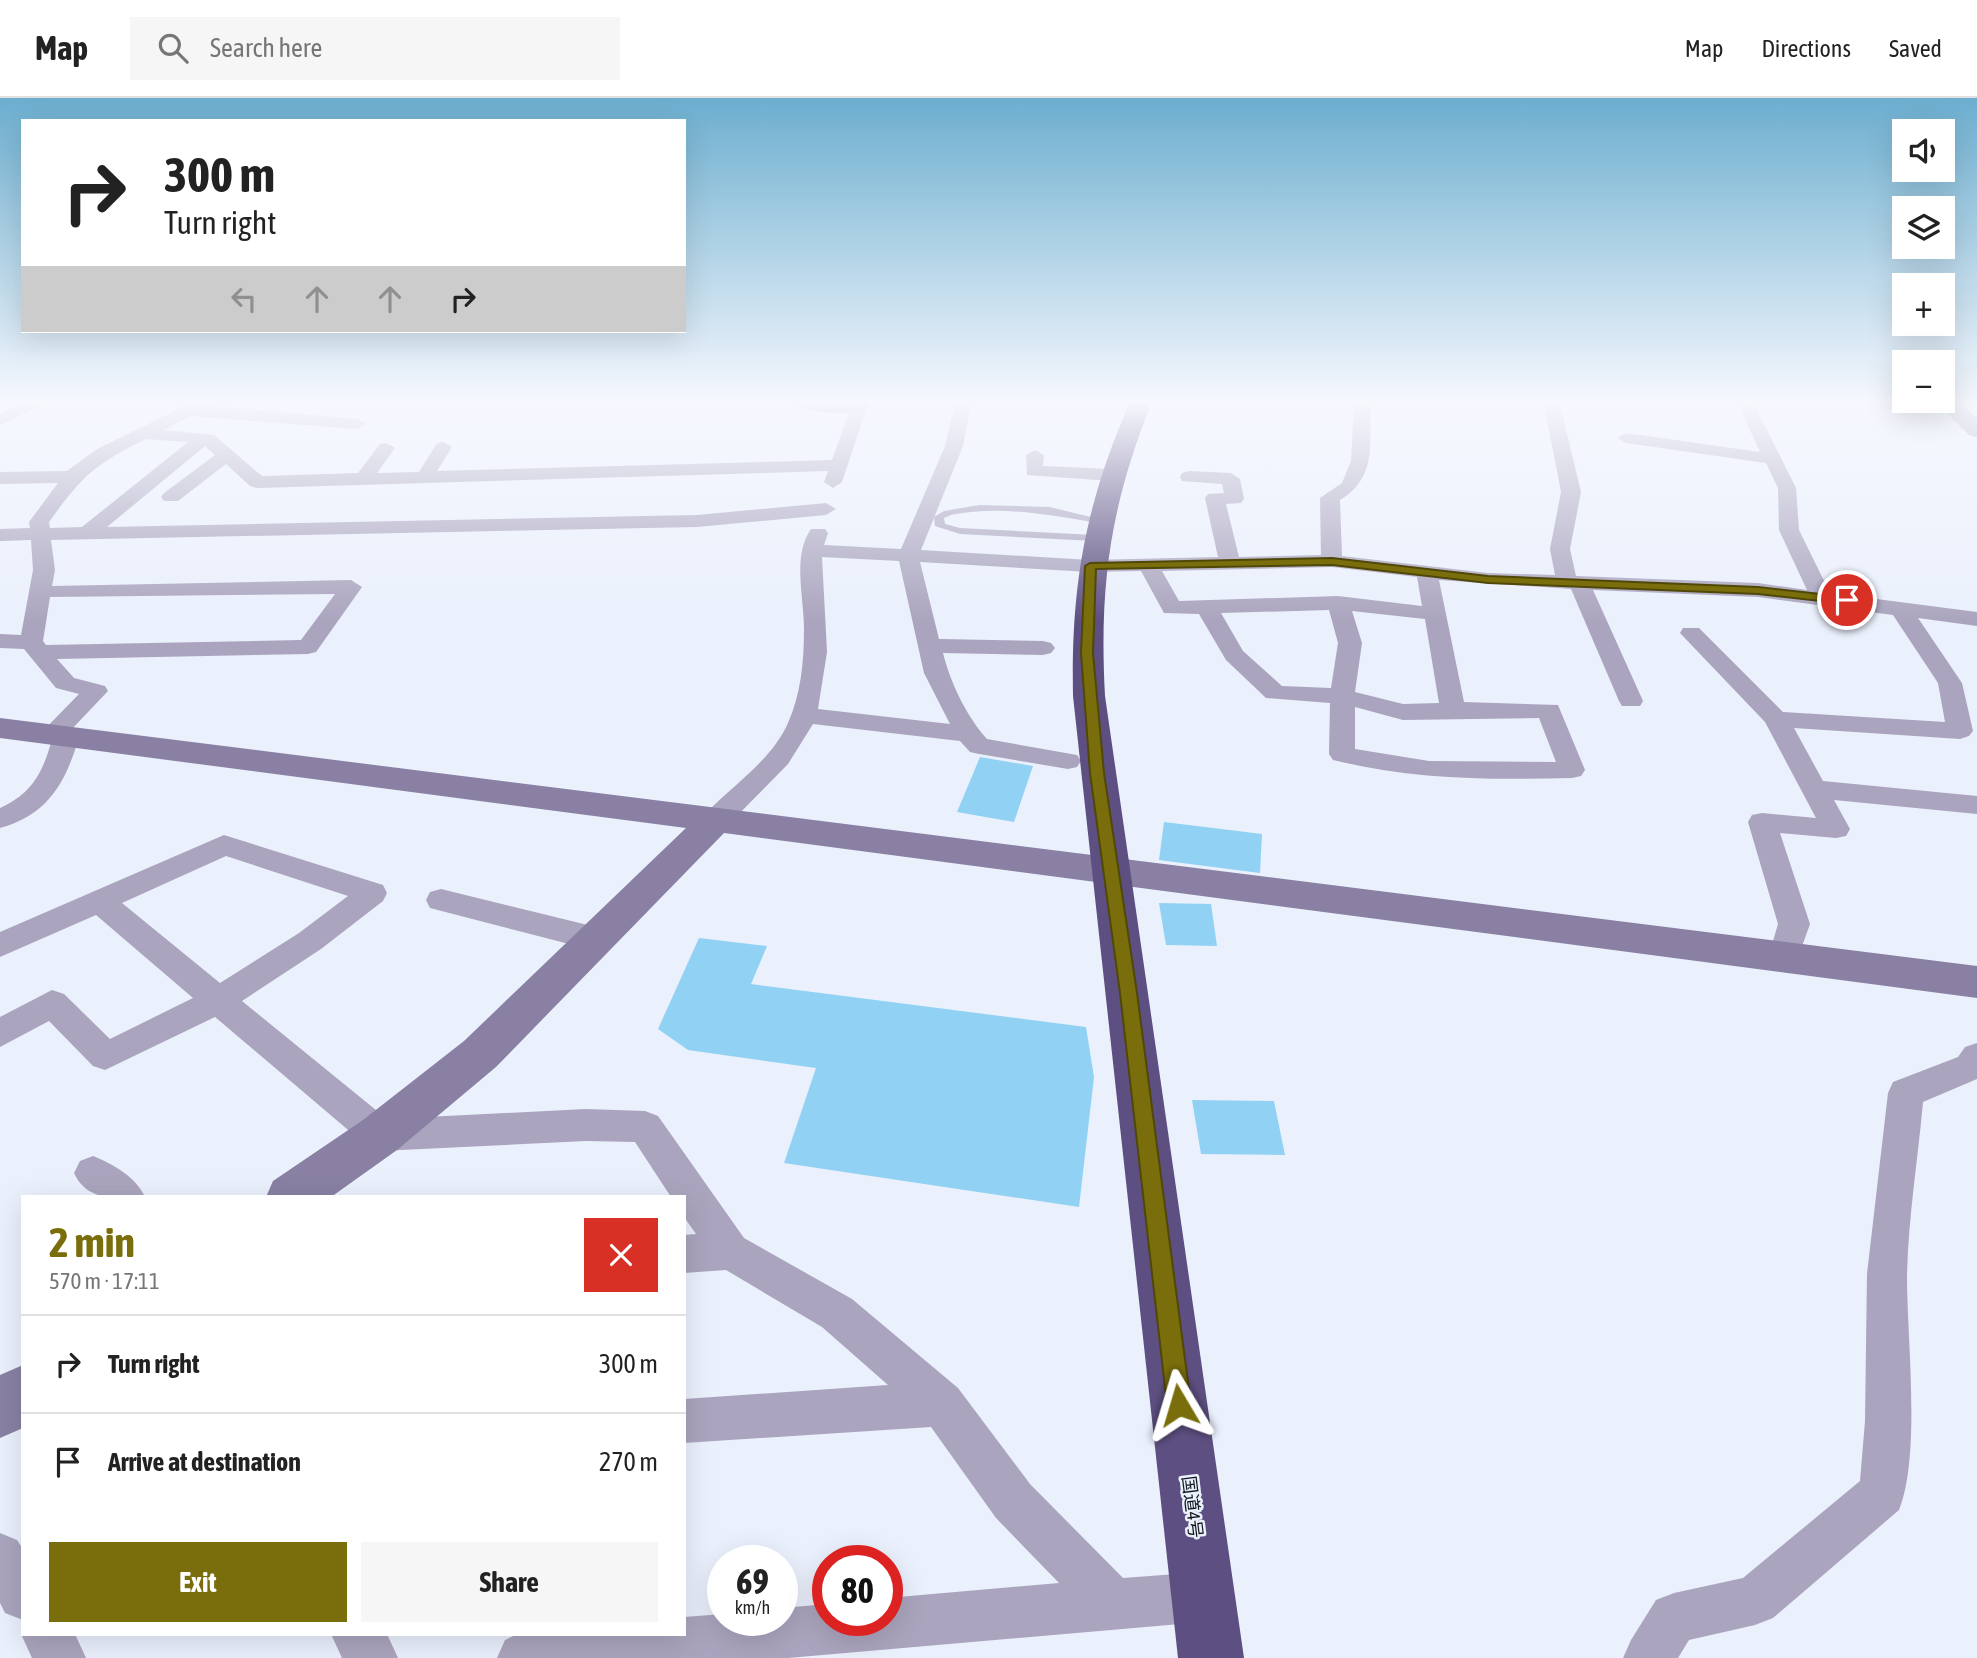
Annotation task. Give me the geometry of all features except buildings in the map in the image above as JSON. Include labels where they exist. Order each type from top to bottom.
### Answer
[{"type":"highway","name":"国道4号","points":[[1111,477],[1090,566],[1087,612],[1089,696],[1211,1658]]},
{"type":"street","points":[[0,478],[72,477]]},
{"type":"street","points":[[0,819],[31,806],[54,779],[59,736],[96,691],[65,683],[36,647],[44,570],[39,523],[72,477]]},
{"type":"street","points":[[85,534],[156,477]]},
{"type":"street","points":[[171,496],[197,477]]},
{"type":"street","points":[[251,477],[257,482],[462,477]]},
{"type":"street","points":[[294,1195],[380,1135],[480,1054],[786,748],[803,715],[817,671],[811,550],[835,477]]},
{"type":"street","points":[[941,477],[908,556],[936,673],[968,734],[979,746],[1068,761]]},
{"type":"street","points":[[1189,477],[1231,479],[1234,499],[1215,498],[1230,562]]},
{"type":"street","points":[[1332,561],[1330,498],[1350,486],[1354,477]]},
{"type":"street","points":[[1568,477],[1571,492],[1560,549],[1574,584],[1631,701]]},
{"type":"street","points":[[1782,477],[1787,488],[1789,530],[1821,597]]},
{"type":"street","points":[[0,535],[698,521],[826,509]]},
{"type":"street","points":[[811,550],[1090,566],[1332,561],[1427,573],[1574,584],[1758,590],[1977,619]]},
{"type":"street","points":[[1147,564],[1172,608],[1338,603],[1437,614]]},
{"type":"street","points":[[1427,573],[1437,614],[1453,710]]},
{"type":"street","points":[[0,641],[36,647],[308,648],[351,587],[55,592]]},
{"type":"street","points":[[1206,607],[1234,655],[1275,693],[1342,696],[1403,712],[1549,710],[1572,770],[1436,773],[1386,767],[1342,754],[1342,696],[1350,643],[1338,603]]},
{"type":"street","points":[[1776,719],[1968,733],[1950,683],[1899,607]]},
{"type":"street","points":[[1691,633],[1776,719],[1836,828],[1762,822],[1794,923],[1784,958]]},
{"type":"street","points":[[930,646],[1042,648]]},
{"type":"street","points":[[803,715],[968,734]]},
{"type":"street","points":[[0,729],[1977,982]]},
{"type":"street","points":[[1815,789],[1977,805]]},
{"type":"street","points":[[0,945],[224,845],[372,893],[218,1001],[164,1030],[105,1056],[52,1003],[0,1034]]},
{"type":"street","points":[[441,900],[596,939]]},
{"type":"street","points":[[99,901],[380,1135],[586,1125],[645,1127],[730,1251],[837,1313],[942,1404],[1013,1501],[1114,1604]]},
{"type":"street","points":[[1649,1658],[1674,1618],[1755,1600],[1882,1493],[1886,1421],[1887,1274],[1906,1093],[1970,1067],[1977,1057]]},
{"type":"street","points":[[93,1173],[123,1195]]},
{"type":"street","points":[[686,1254],[730,1251]]},
{"type":"street","points":[[0,1409],[21,1393]]},
{"type":"street","points":[[686,1421],[942,1404]]},
{"type":"street","points":[[0,1557],[21,1592]]},
{"type":"street","points":[[523,1658],[1203,1597]]},
{"type":"street","points":[[47,1636],[60,1658]]},
{"type":"street","points":[[357,1636],[372,1658]]},
{"type":"lane","points":[[960,531],[956,522],[960,515],[979,508]]},
{"type":"lane","points":[[954,509],[1062,512],[1097,529],[960,531],[940,526],[939,517],[954,509]]},
{"type":"route","points":[[1179,1405],[1128,993],[1097,773],[1087,653],[1090,566],[1332,561],[1488,579],[1580,585],[1758,590],[1847,600]]}]
